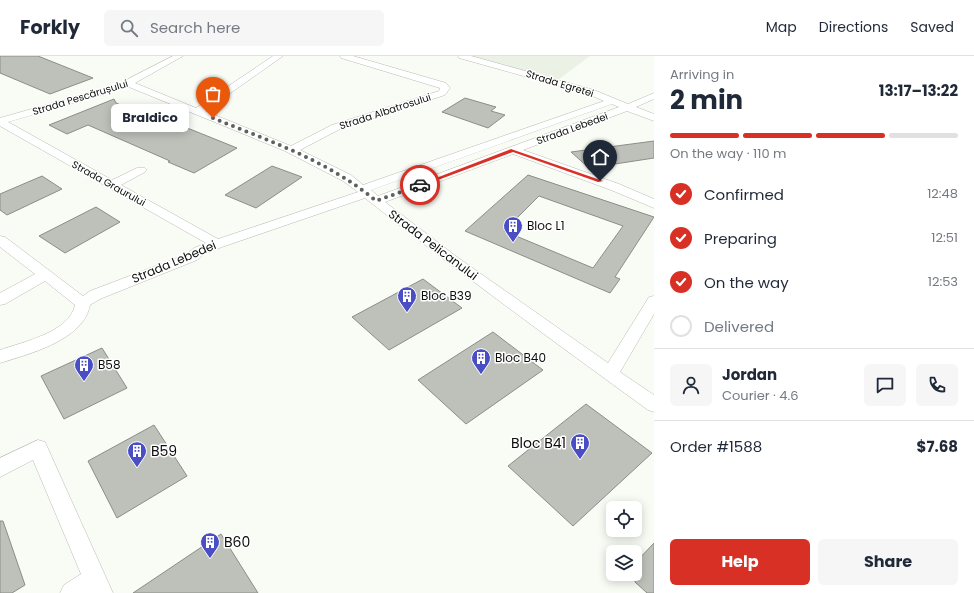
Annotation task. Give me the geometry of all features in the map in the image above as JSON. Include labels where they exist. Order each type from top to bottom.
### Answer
[{"type":"street","name":"Strada Pescărușului","points":[[0,122],[130,84],[131,81],[179,56]]},
{"type":"street","points":[[198,112],[280,56]]},
{"type":"street","name":"Strada Albatrosului","points":[[292,150],[336,127],[442,93],[445,88],[443,85],[344,56]]},
{"type":"street","name":"Strada Egretei","points":[[462,56],[574,86],[654,118]]},
{"type":"street","name":"Strada Pelicanului","points":[[130,84],[292,150],[333,170],[368,194],[452,260],[654,405]]},
{"type":"street","name":"Strada Lebedei","points":[[83,303],[95,295],[192,257],[199,251],[217,244],[368,194],[512,150],[628,108],[654,96]]},
{"type":"street","name":"Strada Lebedei","points":[[368,194],[612,101]]},
{"type":"street","name":"Strada Graurului","points":[[0,122],[217,244]]},
{"type":"street","points":[[512,150],[615,187],[654,204]]},
{"type":"street","points":[[112,185],[141,170]]},
{"type":"street","points":[[0,240],[83,303],[82,311],[77,320],[66,329],[0,357]]},
{"type":"street","points":[[0,300],[46,274]]},
{"type":"street","points":[[610,374],[654,301]]},
{"type":"street","points":[[0,468],[38,448],[98,586],[72,593]]},
{"type":"shaded area","points":[[464,56],[590,56],[558,80]]},
{"type":"building","points":[[0,56],[38,56],[93,78],[50,94],[0,73]]},
{"type":"building","points":[[465,98],[496,107],[491,111],[505,115],[488,128],[442,112]]},
{"type":"building","points":[[114,99],[116,103],[155,120],[160,117],[237,148],[194,173],[88,125],[67,134],[49,125]]},
{"type":"building","points":[[654,141],[654,158],[589,168],[571,152]]},
{"type":"building","points":[[272,166],[302,177],[256,208],[225,195]]},
{"type":"building","points":[[528,175],[654,217],[615,277],[620,279],[610,293],[465,231]],"holes":[[[539,196],[623,226],[593,268],[504,231]]]},
{"type":"building","points":[[42,176],[62,189],[7,215],[0,210],[0,194]]},
{"type":"building","points":[[96,207],[120,222],[65,253],[39,236]]},
{"type":"building","name":"Bloc B39","points":[[423,279],[462,308],[389,350],[352,317]]},
{"type":"building","name":"Bloc B40","points":[[493,332],[543,370],[466,424],[418,380]]},
{"type":"building","name":"B58","points":[[102,348],[127,388],[64,419],[41,376]]},
{"type":"building","name":"Bloc B41","points":[[586,404],[652,453],[573,526],[508,466]]},
{"type":"building","name":"B59","points":[[154,425],[187,476],[117,518],[88,461]]},
{"type":"building","points":[[0,521],[3,521],[25,585],[12,593],[0,593]]},
{"type":"building","name":"B60","points":[[221,534],[258,593],[133,593]]},
{"type":"building","points":[[654,543],[654,593],[647,593],[635,582],[642,581],[642,556]]},
{"type":"way so far","points":[[213,118],[289,149],[333,170],[363,189],[376,201],[420,185]]},
{"type":"place","name":"Braldico","points":[[213,118]]},
{"type":"place","name":"Bloc L1","points":[[513,243]]},
{"type":"place","name":"Bloc B39","points":[[407,313]]},
{"type":"place","name":"Bloc B40","points":[[481,375]]},
{"type":"place","name":"B58","points":[[84,382]]},
{"type":"place","name":"Bloc B41","points":[[580,460]]},
{"type":"place","name":"B59","points":[[137,468]]},
{"type":"place","name":"B60","points":[[210,559]]},
{"type":"route","points":[[420,185],[512,150],[600,181]]}]
